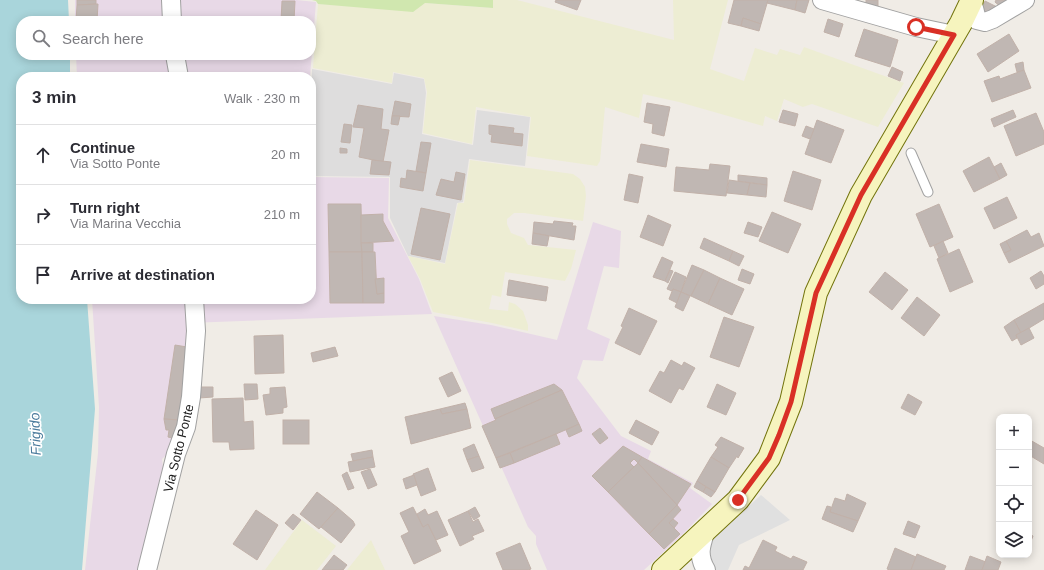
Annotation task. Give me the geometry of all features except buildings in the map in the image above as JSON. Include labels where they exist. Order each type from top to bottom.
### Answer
[{"type":"main road","points":[[663,570],[738,500],[769,458],[791,402],[816,293],[861,195],[954,35],[972,0]]},
{"type":"street","points":[[171,0],[172,16]]},
{"type":"street","points":[[822,0],[916,27],[954,35]]},
{"type":"street","points":[[972,0],[977,20],[985,22],[993,19],[1025,0]]},
{"type":"street","points":[[176,60],[178,72]]},
{"type":"street","name":"Via Sotto Ponte","points":[[148,570],[176,454],[186,427],[192,397],[196,331],[194,304]]},
{"type":"street","points":[[706,530],[700,547],[702,563],[706,570]]},
{"type":"lane","points":[[911,153],[928,192]]},
{"type":"shaded area","points":[[75,0],[296,0],[316,2],[315,16],[75,16]]},
{"type":"shaded area","points":[[76,60],[311,60],[310,72],[77,72]]},
{"type":"shaded area","points":[[312,69],[392,84],[394,73],[424,79],[426,93],[422,134],[473,145],[477,110],[530,117],[525,166],[469,159],[463,202],[457,203],[445,263],[408,256],[390,218],[390,177],[316,176],[316,72],[312,72]]},
{"type":"shaded area","points":[[316,177],[389,178],[388,218],[419,279],[432,314],[188,323],[190,348],[176,446],[162,459],[164,476],[140,570],[85,570],[98,453],[99,407],[92,304],[316,304]]},
{"type":"shaded area","points":[[593,222],[621,231],[619,268],[604,266],[587,329],[610,339],[603,361],[583,360],[577,378],[621,436],[651,451],[648,459],[693,483],[690,488],[712,504],[682,535],[644,570],[547,570],[536,544],[536,536],[528,527],[434,316],[491,325],[557,340]]},
{"type":"shaded area","points":[[761,495],[790,520],[739,545],[728,570],[713,570],[707,553],[709,545],[716,536]]},
{"type":"green space","points":[[312,0],[493,0],[493,8],[425,3],[413,12],[318,4],[316,1]]},
{"type":"green space","points":[[493,0],[517,0],[674,40],[673,0],[728,0],[710,69],[744,81],[755,48],[777,55],[780,49],[800,55],[804,47],[904,83],[878,127],[812,104],[803,107],[784,99],[777,121],[765,116],[763,126],[679,102],[643,94],[639,118],[605,107],[600,161],[597,166],[527,156],[531,117],[476,107],[472,144],[423,133],[427,92],[424,78],[393,72],[392,83],[313,68],[314,60],[316,60],[318,4],[354,6],[425,3],[492,8]]},
{"type":"green space","points":[[470,160],[573,174],[580,179],[585,187],[586,196],[583,221],[524,213],[514,213],[507,219],[507,224],[511,233],[524,238],[528,245],[576,250],[571,269],[565,281],[505,272],[501,297],[492,295],[489,309],[508,311],[509,302],[515,304],[523,311],[528,325],[528,331],[433,312],[420,279],[408,256],[445,264],[458,203],[464,203]]},
{"type":"green space","points":[[302,520],[336,546],[317,570],[265,570]]},
{"type":"green space","points":[[371,540],[385,570],[347,570]]},
{"type":"water","name":"Frigido","points":[[0,0],[68,0],[69,16],[16,16],[16,60],[70,60],[70,72],[16,72],[16,304],[87,304],[95,409],[82,570],[0,570]]},
{"type":"route","points":[[738,500],[769,458],[779,435],[791,402],[816,293],[861,195],[954,35],[916,27]]}]
